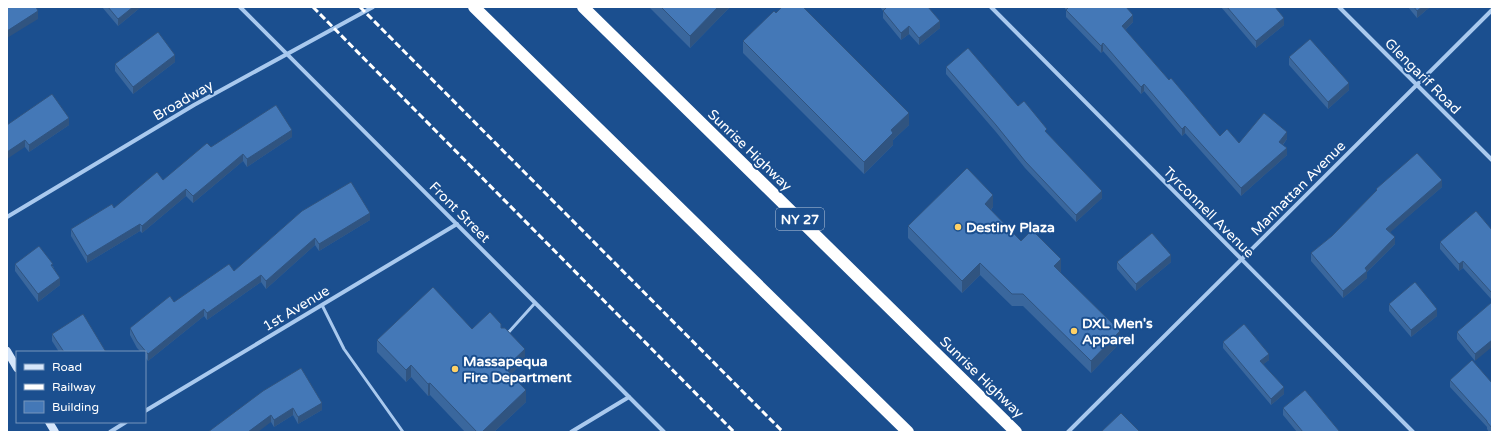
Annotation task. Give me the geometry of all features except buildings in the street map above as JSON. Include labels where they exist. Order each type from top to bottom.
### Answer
[{"type":"highway","points":[[474,7],[908,432]]},
{"type":"highway","name":"Sunrise Highway","points":[[583,7],[1016,432]]},
{"type":"street","name":"Front Street","points":[[240,7],[664,432]]},
{"type":"street","name":"Broadway","points":[[7,217],[194,105],[374,7]]},
{"type":"street","name":"Tyrconnell Avenue","points":[[991,7],[1413,432]]},
{"type":"street","name":"Glengarif Road","points":[[1339,7],[1492,160]]},
{"type":"street","name":"Manhattan Avenue","points":[[1068,432],[1492,10]]},
{"type":"street","name":"1st Avenue","points":[[146,410],[458,224]]},
{"type":"street","points":[[7,351],[16,366]]},
{"type":"street","points":[[571,432],[629,397]]},
{"type":"street","points":[[50,423],[55,432]]},
{"type":"street","points":[[110,432],[124,423]]},
{"type":"lane","points":[[504,338],[535,303]]},
{"type":"lane","points":[[322,305],[344,349],[403,432]]},
{"type":"railway","points":[[313,7],[734,432]]},
{"type":"railway","points":[[360,7],[783,432]]},
{"type":"place","name":"Destiny Plaza","points":[[958,227]]},
{"type":"place","name":"DXL Men's Apparel","points":[[1074,331]]},
{"type":"place","name":"Massapequa Fire Department","points":[[455,369]]}]
